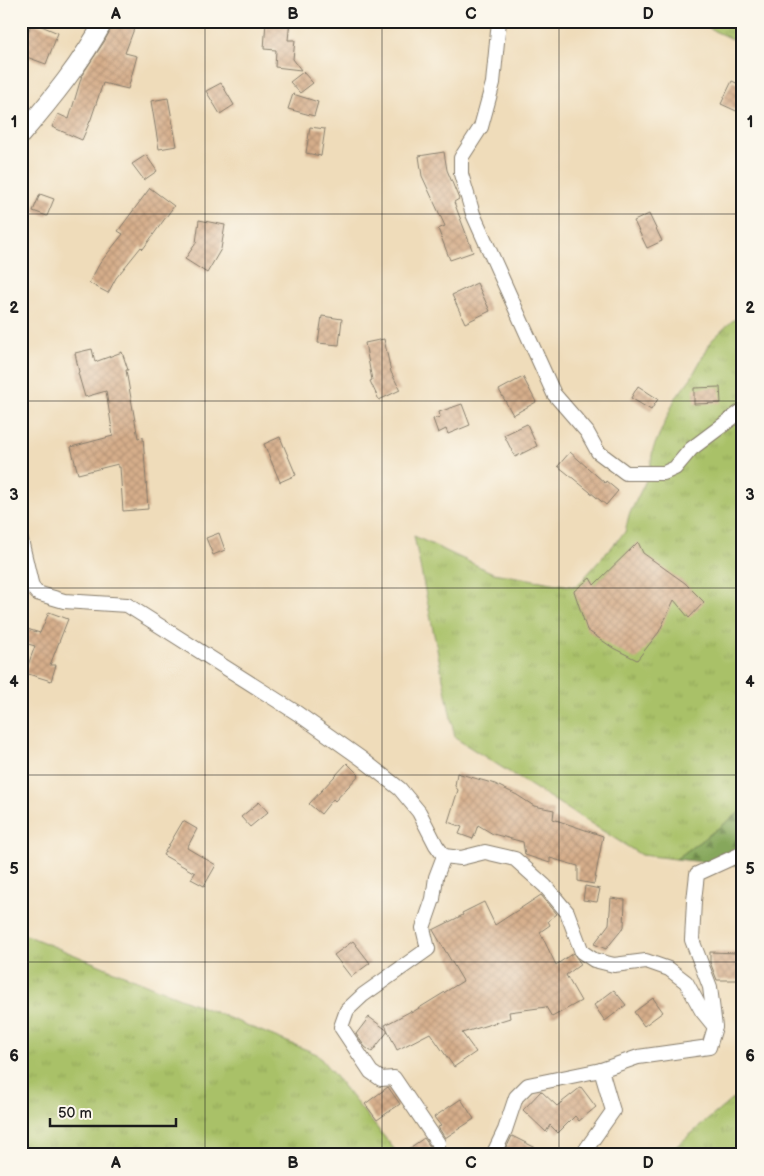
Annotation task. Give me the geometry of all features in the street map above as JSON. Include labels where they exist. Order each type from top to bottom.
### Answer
[{"type":"street","points":[[21,135],[27,121],[95,38],[104,21]]},
{"type":"street","points":[[499,21],[493,83],[481,128],[461,158],[461,174],[473,214],[554,394],[587,432],[598,452],[626,473],[664,472],[675,468],[692,449],[743,410]]},
{"type":"street","points":[[21,540],[32,586],[37,593],[64,601],[127,605],[289,708],[362,759],[400,789],[419,812],[436,845],[444,856],[461,858],[485,852],[514,859],[545,886],[567,912],[582,952],[594,960],[614,965],[646,961],[669,969],[686,982],[702,1011],[715,1027]]},
{"type":"street","points":[[493,1155],[505,1130],[516,1097],[528,1085],[601,1070],[638,1057],[709,1047],[715,1027],[710,987],[692,940],[697,874],[743,852]]},
{"type":"street","points":[[438,1143],[394,1078],[381,1079],[371,1072],[341,1027],[347,1010],[363,995],[428,949],[423,928],[433,900],[436,877],[444,856]]},
{"type":"street","points":[[582,1155],[613,1111],[601,1070]]},
{"type":"green space","points":[[701,21],[743,21],[743,44],[712,30]]},
{"type":"green space","points":[[743,319],[743,810],[676,859],[641,855],[455,738],[414,536],[493,573],[576,587],[625,532],[629,515],[649,474],[653,449],[675,399],[691,378],[712,340],[733,320]]},
{"type":"green space","points":[[743,810],[743,866],[676,859]]},
{"type":"green space","points":[[21,933],[317,1054],[399,1155],[21,1155]]},
{"type":"green space","points":[[743,1090],[743,1155],[666,1155]]},
{"type":"building","points":[[115,21],[137,21],[125,53],[137,56],[128,89],[103,83],[82,140],[52,127],[58,114],[69,119],[82,75],[104,42]]},
{"type":"building","points":[[266,21],[290,21],[288,40],[295,40],[293,59],[301,70],[275,67],[276,50],[264,49]]},
{"type":"building","points":[[32,22],[58,33],[46,64],[21,55],[21,49]]},
{"type":"building","points":[[303,72],[313,83],[300,93],[290,82]]},
{"type":"building","points":[[732,81],[743,86],[743,114],[721,104]]},
{"type":"building","points":[[221,83],[234,105],[220,114],[206,91]]},
{"type":"building","points":[[293,94],[318,102],[314,116],[288,109]]},
{"type":"building","points":[[168,98],[177,146],[159,149],[151,101]]},
{"type":"building","points":[[310,127],[325,129],[321,156],[306,153]]},
{"type":"building","points":[[444,152],[447,170],[459,199],[454,202],[473,252],[450,260],[438,229],[445,226],[422,176],[419,156]]},
{"type":"building","points":[[146,155],[157,171],[144,180],[132,164]]},
{"type":"building","points":[[150,188],[174,206],[143,249],[141,247],[116,278],[108,293],[89,283],[100,263],[123,234],[118,231]]},
{"type":"building","points":[[40,194],[54,199],[47,216],[33,211]]},
{"type":"building","points":[[649,214],[662,241],[647,248],[634,221]]},
{"type":"building","points":[[199,220],[225,225],[221,249],[207,273],[185,259],[196,243]]},
{"type":"building","points":[[477,283],[490,311],[465,323],[452,295]]},
{"type":"building","points":[[322,316],[342,319],[339,345],[318,343]]},
{"type":"building","points":[[384,339],[391,372],[400,390],[379,400],[370,381],[372,380],[365,343]]},
{"type":"building","points":[[92,349],[95,362],[122,352],[128,370],[126,370],[138,438],[143,437],[148,509],[123,511],[120,467],[118,467],[118,464],[78,474],[71,447],[113,436],[106,391],[85,397],[78,373],[75,353]]},
{"type":"building","points":[[523,377],[536,402],[513,415],[499,390]]},
{"type":"building","points":[[638,386],[658,399],[651,410],[631,398]]},
{"type":"building","points":[[720,387],[721,403],[694,404],[694,388]]},
{"type":"building","points":[[462,404],[470,425],[448,434],[446,429],[438,433],[433,419],[440,417],[439,412]]},
{"type":"building","points":[[527,424],[537,446],[515,457],[504,435]]},
{"type":"building","points":[[280,437],[296,475],[280,482],[264,444]]},
{"type":"building","points":[[570,452],[605,483],[606,481],[618,491],[606,505],[558,466]]},
{"type":"building","points":[[219,533],[225,550],[213,555],[206,538]]},
{"type":"building","points":[[638,542],[643,553],[685,583],[704,602],[689,618],[674,600],[659,632],[637,660],[613,648],[587,630],[574,591],[590,578],[594,585]]},
{"type":"building","points":[[49,612],[68,619],[50,665],[56,665],[51,681],[25,673],[35,646],[21,642],[21,627],[40,633]]},
{"type":"building","points":[[347,763],[359,775],[335,801],[333,799],[321,814],[309,804]]},
{"type":"building","points":[[457,773],[495,784],[534,806],[554,810],[553,819],[603,836],[594,884],[578,881],[578,866],[550,858],[550,863],[525,855],[523,842],[493,834],[478,825],[473,839],[459,834],[462,827],[448,822],[458,790],[455,786]]},
{"type":"building","points":[[259,802],[268,812],[250,827],[241,817]]},
{"type":"building","points":[[183,821],[197,829],[187,848],[216,865],[204,886],[191,879],[195,873],[163,855]]},
{"type":"building","points":[[585,886],[600,889],[597,902],[583,900]]},
{"type":"building","points":[[541,895],[557,914],[548,921],[550,925],[540,932],[556,965],[573,953],[581,964],[566,975],[581,1001],[552,1017],[546,1007],[509,1012],[510,1018],[462,1033],[476,1052],[454,1067],[430,1033],[397,1050],[385,1025],[411,1011],[411,1013],[463,981],[433,930],[484,902],[495,925]]},
{"type":"building","points":[[611,898],[625,900],[624,927],[606,949],[594,944],[609,924]]},
{"type":"building","points":[[353,941],[370,963],[351,977],[334,955]]},
{"type":"building","points":[[710,952],[739,953],[739,980],[717,980],[710,962]]},
{"type":"building","points":[[614,990],[626,1005],[605,1021],[594,1005]]},
{"type":"building","points":[[653,998],[663,1012],[644,1026],[634,1012]]},
{"type":"building","points":[[369,1017],[388,1031],[372,1052],[365,1047],[356,1034]]},
{"type":"building","points":[[388,1087],[400,1104],[377,1120],[365,1104]]},
{"type":"building","points":[[581,1087],[596,1107],[579,1121],[575,1116],[558,1133],[550,1125],[546,1132],[523,1110],[541,1091],[557,1106]]},
{"type":"building","points":[[461,1099],[474,1119],[445,1138],[438,1127],[441,1126],[434,1117]]},
{"type":"building","points":[[512,1136],[550,1155],[503,1155]]},
{"type":"building","points":[[424,1138],[431,1148],[421,1155],[406,1155],[404,1152]]}]
